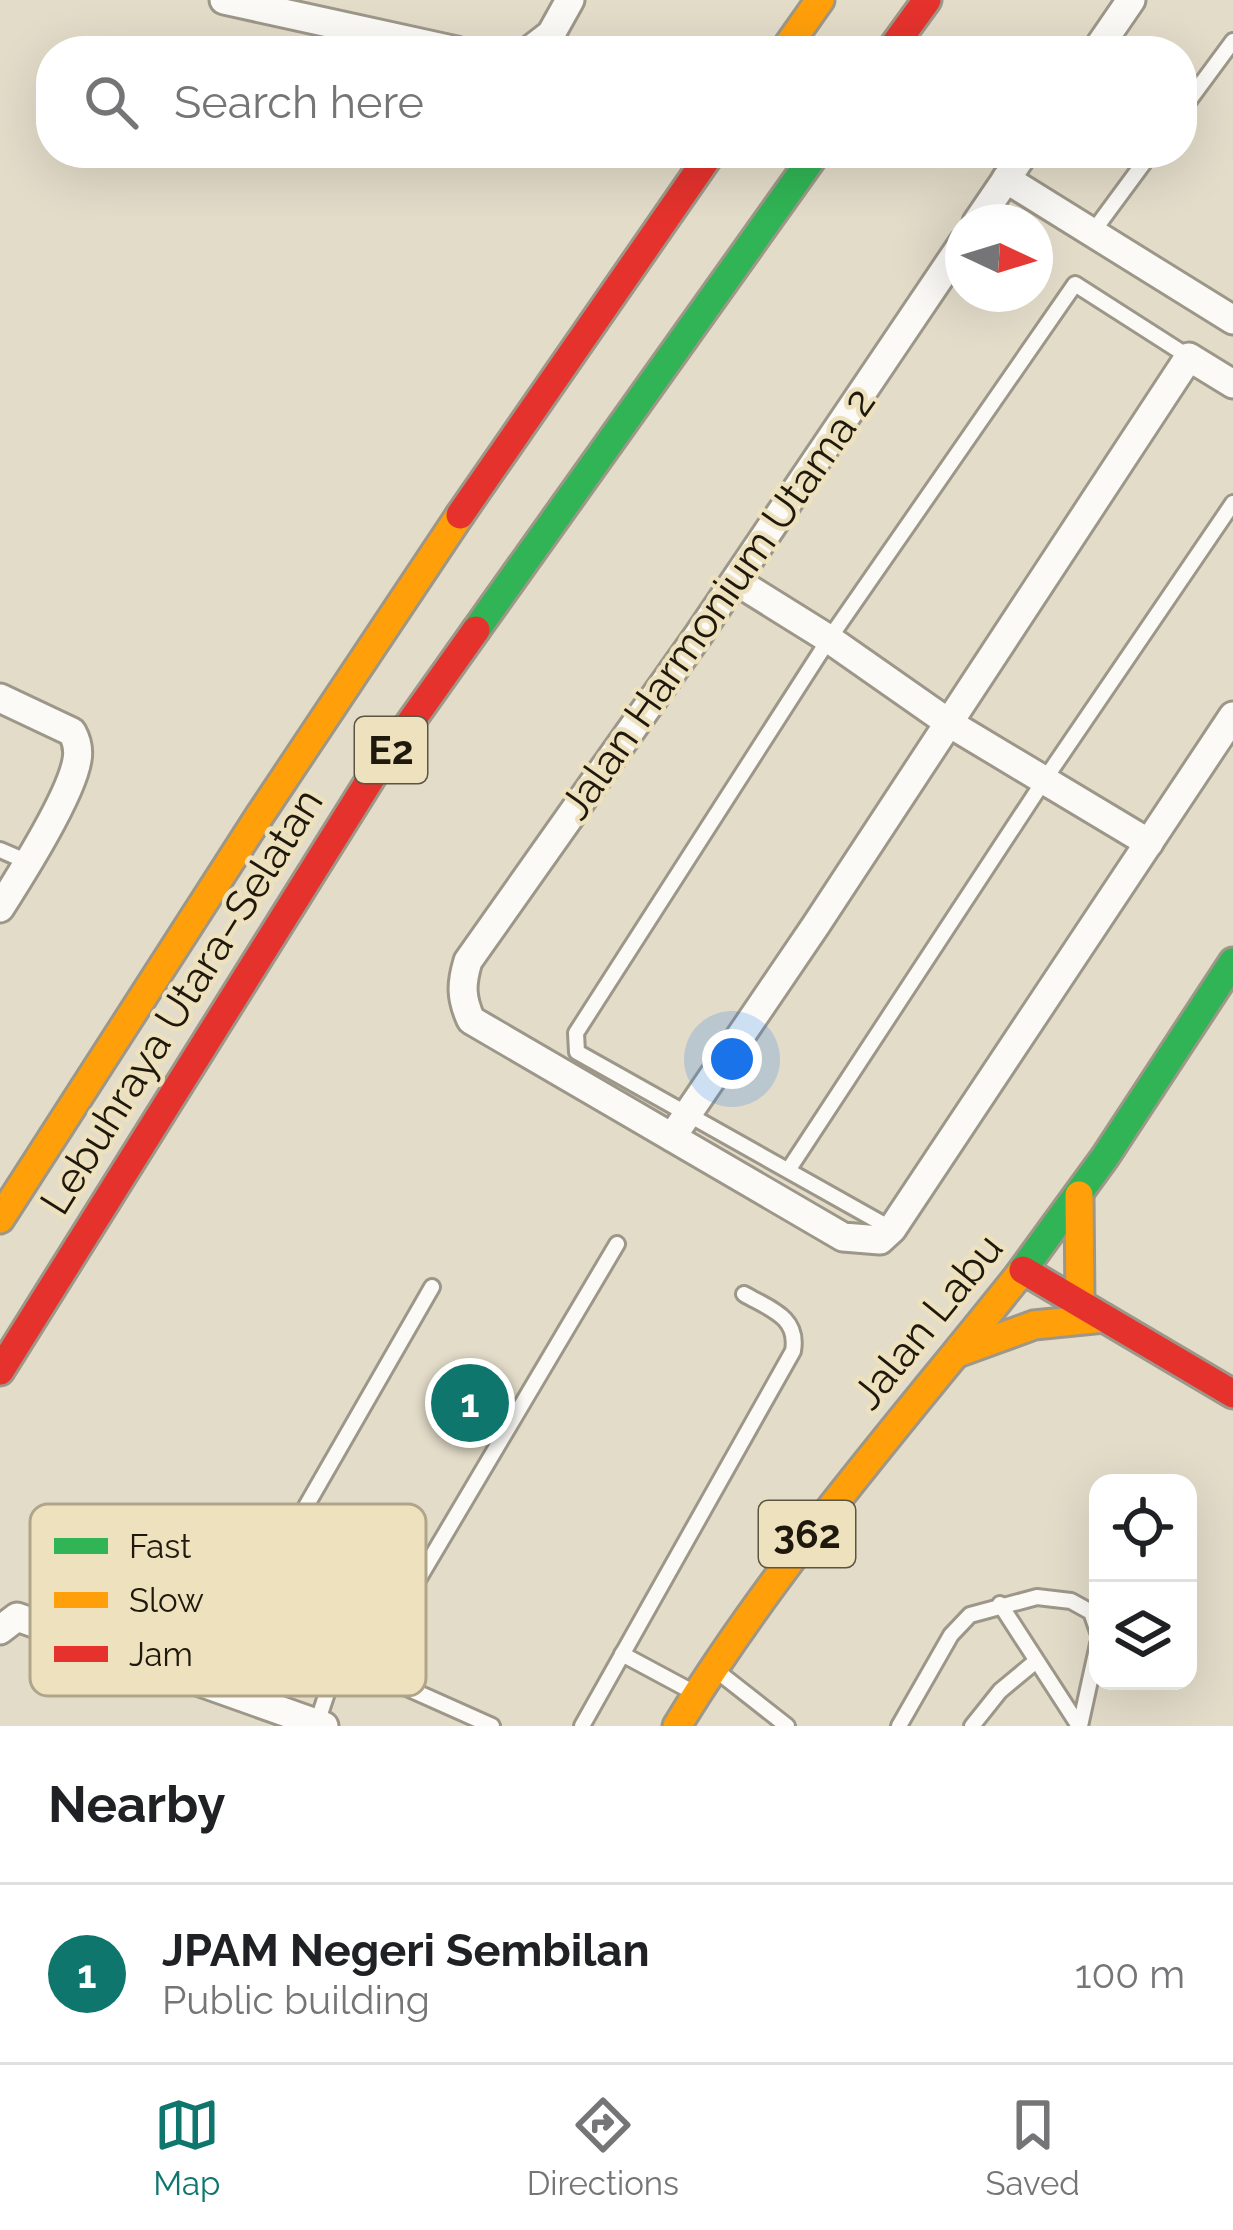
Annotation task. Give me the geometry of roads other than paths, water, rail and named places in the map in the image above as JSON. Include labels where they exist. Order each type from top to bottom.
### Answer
[{"type":"main road","points":[[795,36],[820,0]]},
{"type":"main road","points":[[901,36],[927,0]]},
{"type":"main road","name":"Lebuhraya Utara–Selatan","points":[[0,1219],[304,747],[552,377],[700,168]]},
{"type":"main road","name":"Lebuhraya Utara–Selatan","points":[[0,1371],[373,775],[805,168]]},
{"type":"main road","name":"Jalan Labu","points":[[677,1726],[807,1534],[1023,1270],[1078,1195],[1233,962]]},
{"type":"main road","points":[[1078,1195],[1092,1311]]},
{"type":"main road","points":[[1023,1270],[1233,1394]]},
{"type":"main road","points":[[954,1354],[1034,1325],[1092,1311]]},
{"type":"street","points":[[224,0],[388,36]]},
{"type":"street","points":[[1106,36],[1131,0]]},
{"type":"street","points":[[548,36],[564,1]]},
{"type":"street","points":[[989,204],[1014,168]]},
{"type":"street","points":[[1006,179],[1224,315],[1233,286]]},
{"type":"street","name":"Jalan Harmonium Utama 2","points":[[680,1126],[471,1020],[462,982],[468,961],[736,581],[945,270]]},
{"type":"street","points":[[1233,384],[1189,357],[680,1126],[843,1237],[880,1240],[892,1229],[1233,716]]},
{"type":"street","points":[[736,581],[1043,782],[1149,843]]},
{"type":"street","points":[[0,698],[72,731],[77,761],[29,863],[0,908]]},
{"type":"street","points":[[230,1696],[320,1725]]},
{"type":"lane","points":[[1197,90],[1233,41]]},
{"type":"lane","points":[[1092,233],[1140,168]]},
{"type":"lane","points":[[892,1229],[789,1169],[680,1126],[577,1052],[575,1033],[829,639],[1075,284],[1189,357]]},
{"type":"lane","points":[[789,1169],[1233,503]]},
{"type":"lane","points":[[0,850],[29,863]]},
{"type":"lane","points":[[426,1566],[617,1244]]},
{"type":"lane","points":[[308,1504],[432,1287]]},
{"type":"lane","points":[[581,1726],[793,1351],[794,1330],[788,1320],[744,1294]]},
{"type":"lane","points":[[899,1726],[951,1635],[970,1615],[1037,1597],[1071,1601],[1089,1611]]},
{"type":"lane","points":[[1000,1604],[1080,1726]]},
{"type":"lane","points":[[622,1654],[695,1694]]},
{"type":"lane","points":[[972,1726],[1000,1691],[1036,1661]]},
{"type":"lane","points":[[713,1668],[788,1726]]},
{"type":"lane","points":[[1080,1726],[1089,1685]]},
{"type":"lane","points":[[320,1725],[330,1696]]},
{"type":"lane","points":[[425,1696],[492,1726]]},
{"type":"place","name":"JPAM Negeri Sembilan","points":[[470,1403]]}]
